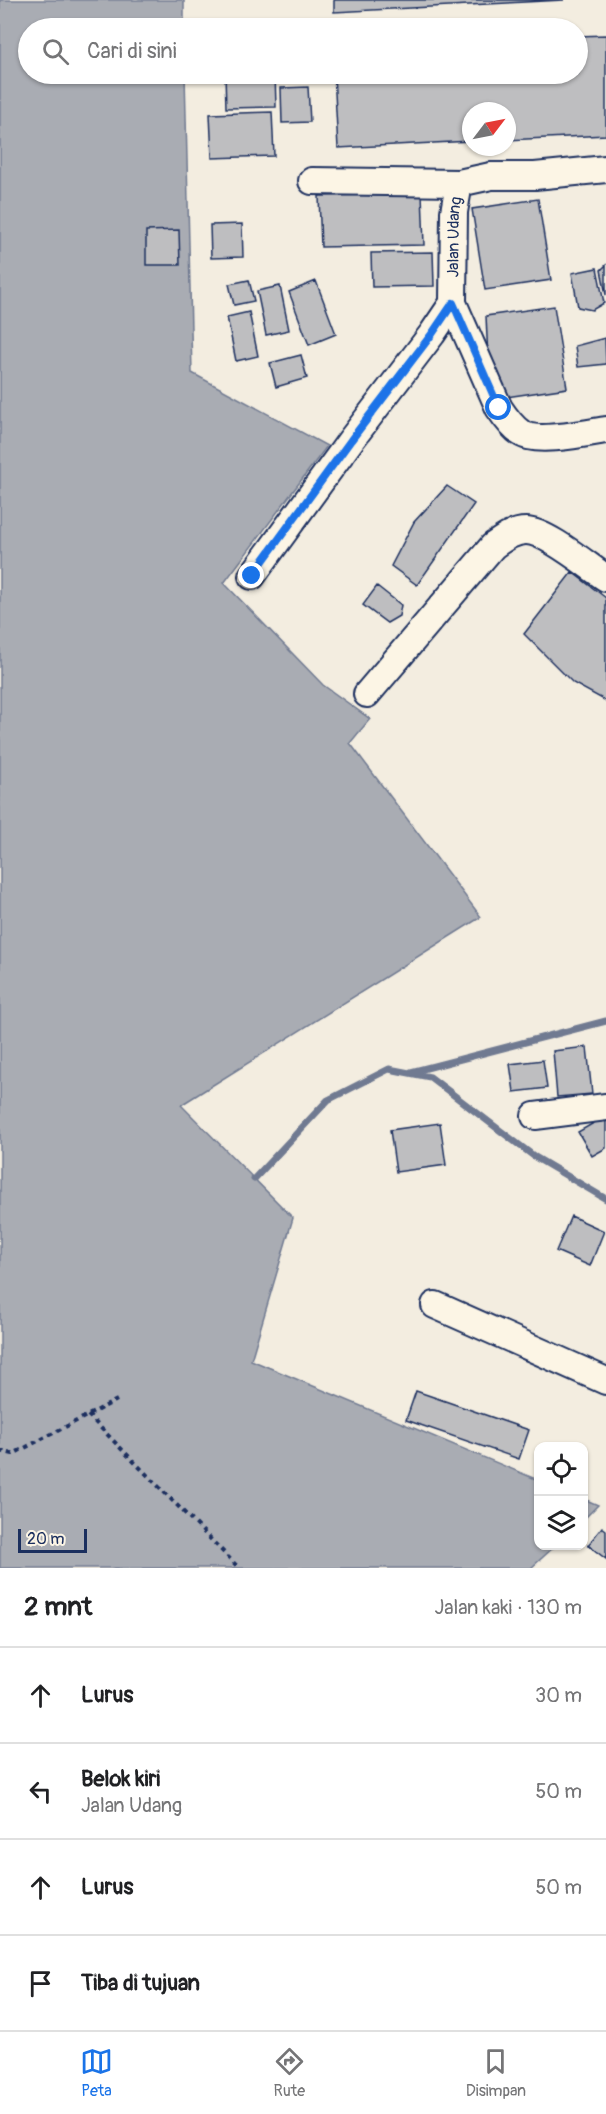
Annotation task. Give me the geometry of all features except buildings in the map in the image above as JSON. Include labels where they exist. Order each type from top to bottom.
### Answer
[{"type":"street","name":"Jalan Udang","points":[[453,303],[454,212],[459,183],[491,176],[535,176],[606,169]]},
{"type":"street","points":[[312,181],[459,183]]},
{"type":"street","points":[[453,303],[499,408],[509,422],[523,435],[538,438],[606,430]]},
{"type":"street","points":[[252,576],[453,303]]},
{"type":"street","points":[[367,694],[493,546],[510,534],[526,531],[542,534],[606,578]]},
{"type":"street","points":[[535,1116],[606,1107]]},
{"type":"street","points":[[435,1305],[606,1381]]},
{"type":"path","points":[[0,1451],[13,1454],[119,1399]]},
{"type":"path","points":[[88,1415],[238,1567]]},
{"type":"shaded area","points":[[0,0],[184,0],[184,18],[18,18],[18,84],[185,84],[192,373],[327,446],[224,583],[323,685],[370,719],[350,743],[481,917],[181,1105],[293,1218],[251,1360],[534,1478],[534,1550],[551,1550],[531,1568],[0,1568]]},
{"type":"shaded area","points":[[588,1501],[598,1505],[588,1515]]},
{"type":"waterway","points":[[411,1072],[606,1021]]},
{"type":"waterway","points":[[254,1179],[328,1100],[389,1069],[430,1077],[535,1157],[606,1199]]},
{"type":"route","points":[[252,576],[453,303],[499,408]]}]
